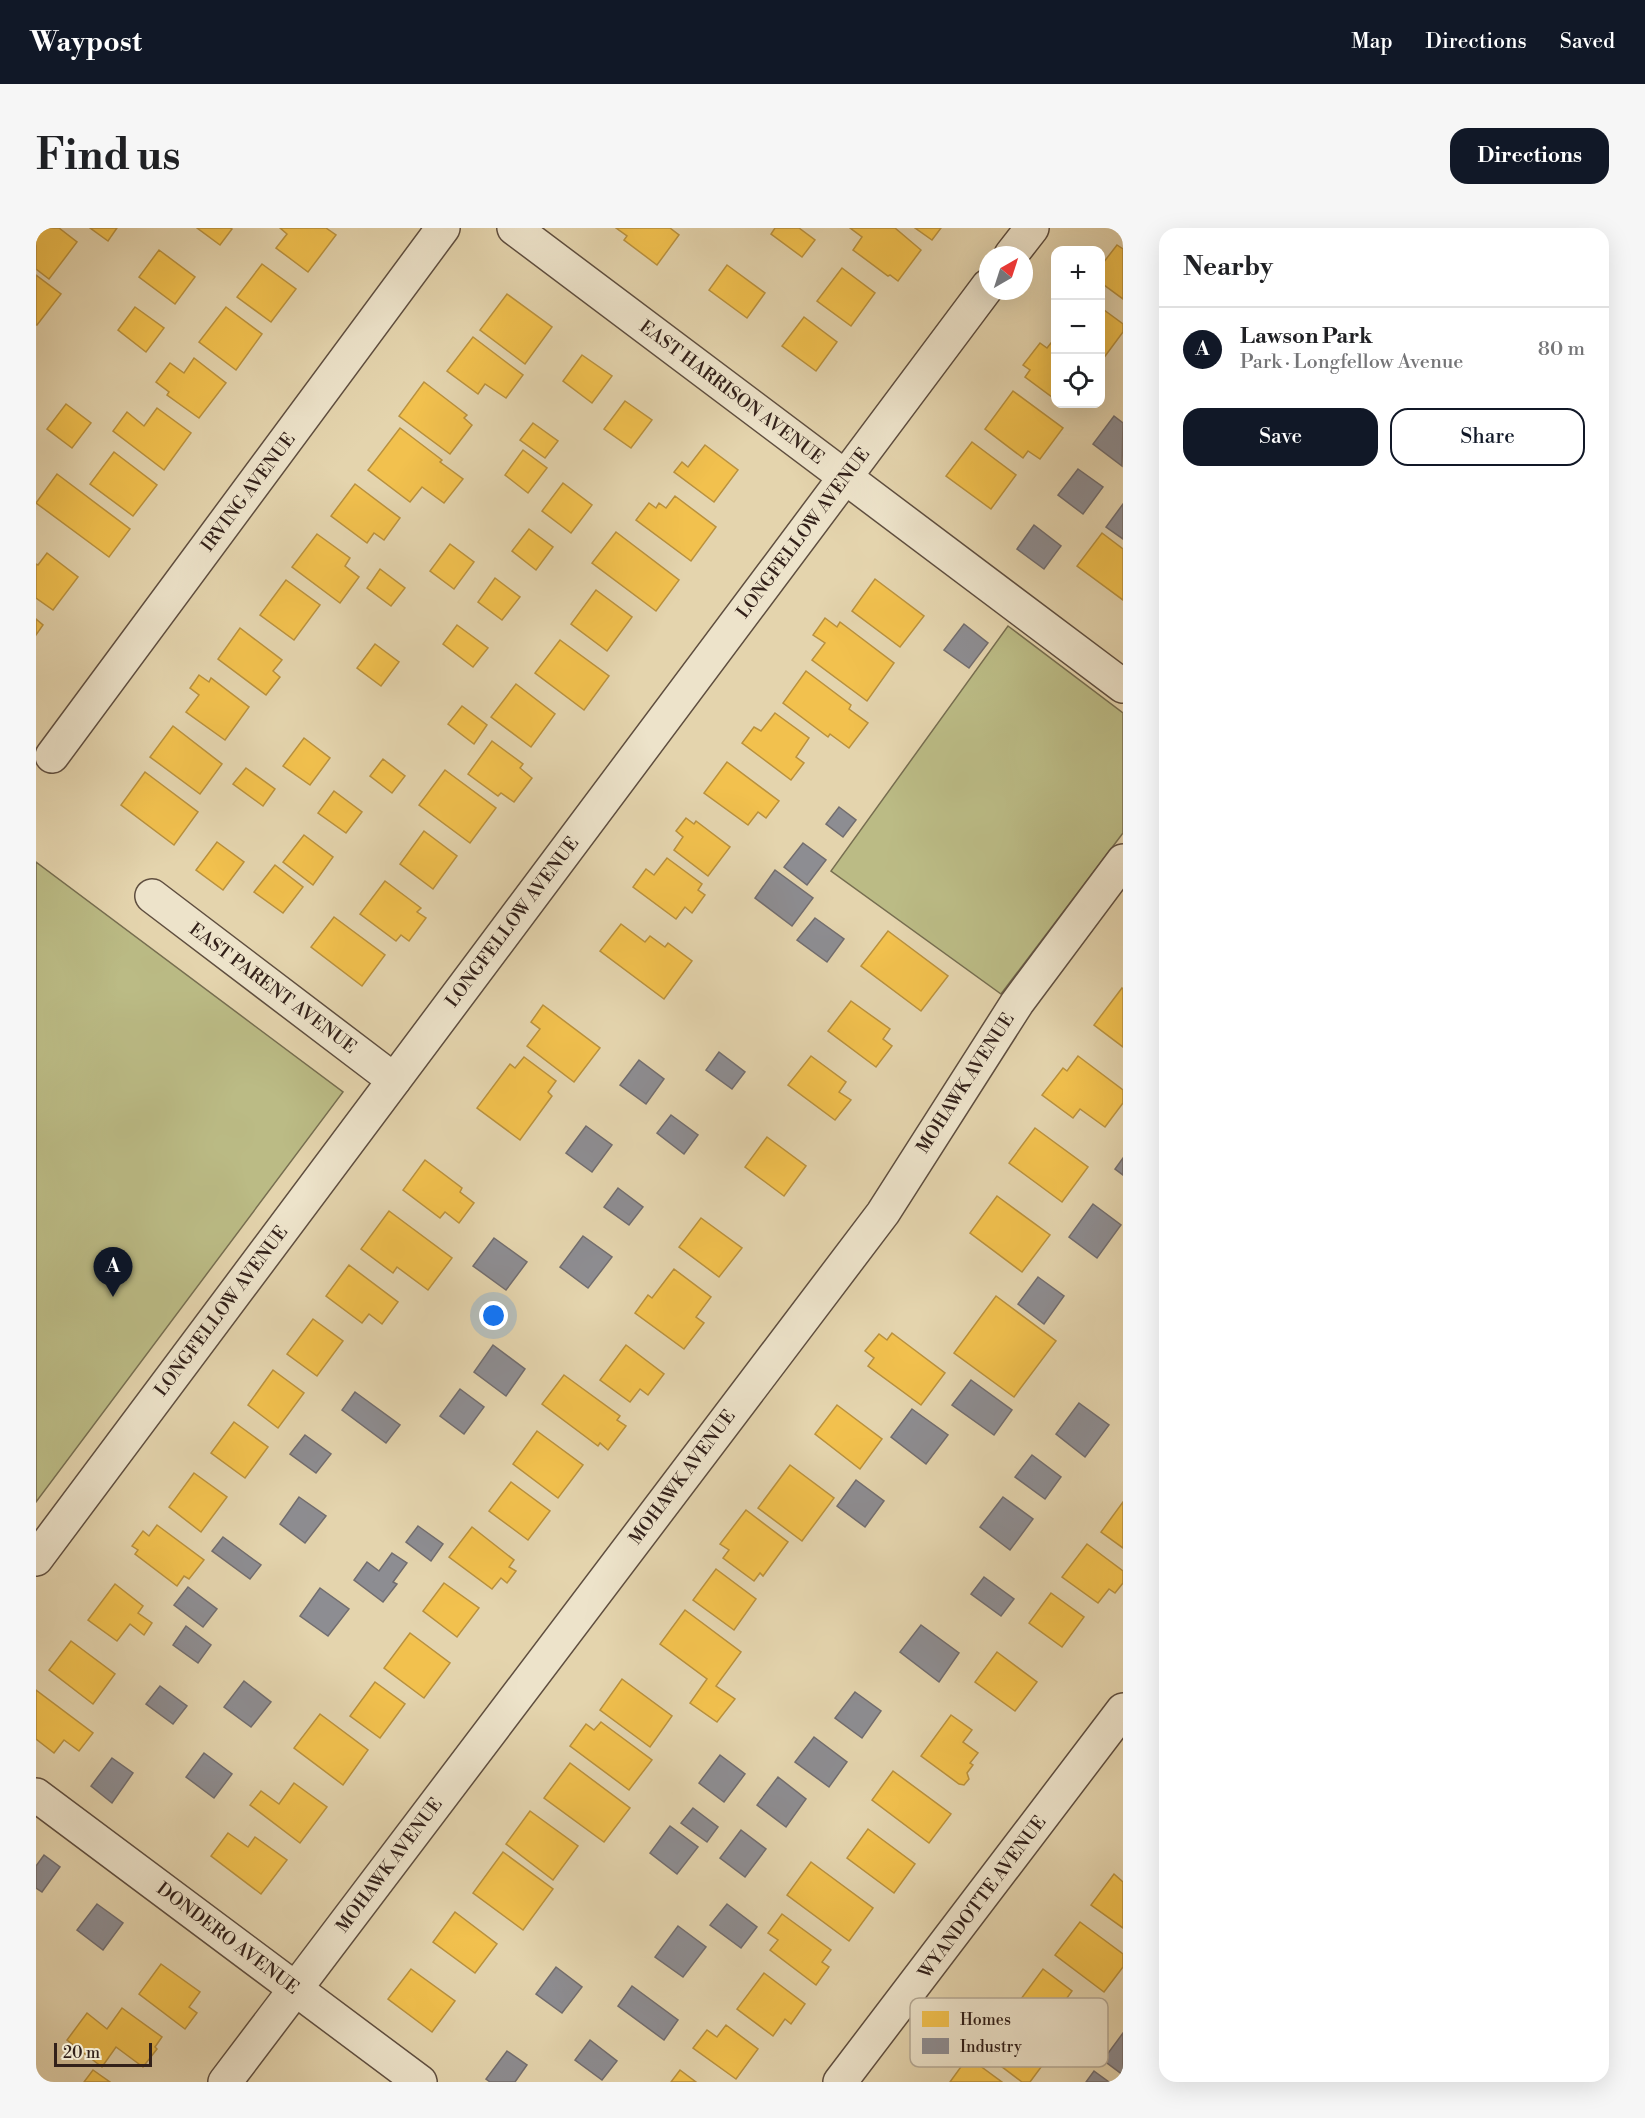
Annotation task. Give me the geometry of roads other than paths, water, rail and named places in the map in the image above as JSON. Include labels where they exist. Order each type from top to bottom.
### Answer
[{"type":"street","name":"IRVING AVENUE","points":[[52,756],[443,228]]},
{"type":"street","name":"EAST HARRISON AVENUE","points":[[514,228],[1123,686]]},
{"type":"street","points":[[1018,246],[1032,228]]},
{"type":"street","name":"LONGFELLOW AVENUE","points":[[36,1558],[979,298]]},
{"type":"street","name":"MOHAWK AVENUE","points":[[225,2082],[883,1213],[1017,1003],[1123,861]]},
{"type":"street","name":"EAST PARENT AVENUE","points":[[152,896],[394,1080]]},
{"type":"street","name":"WYANDOTTE AVENUE","points":[[840,2082],[1123,1710]]},
{"type":"street","name":"DONDERO AVENUE","points":[[36,1795],[420,2082]]},
{"type":"place","name":"Lawson Park","points":[[113,1297]]}]
